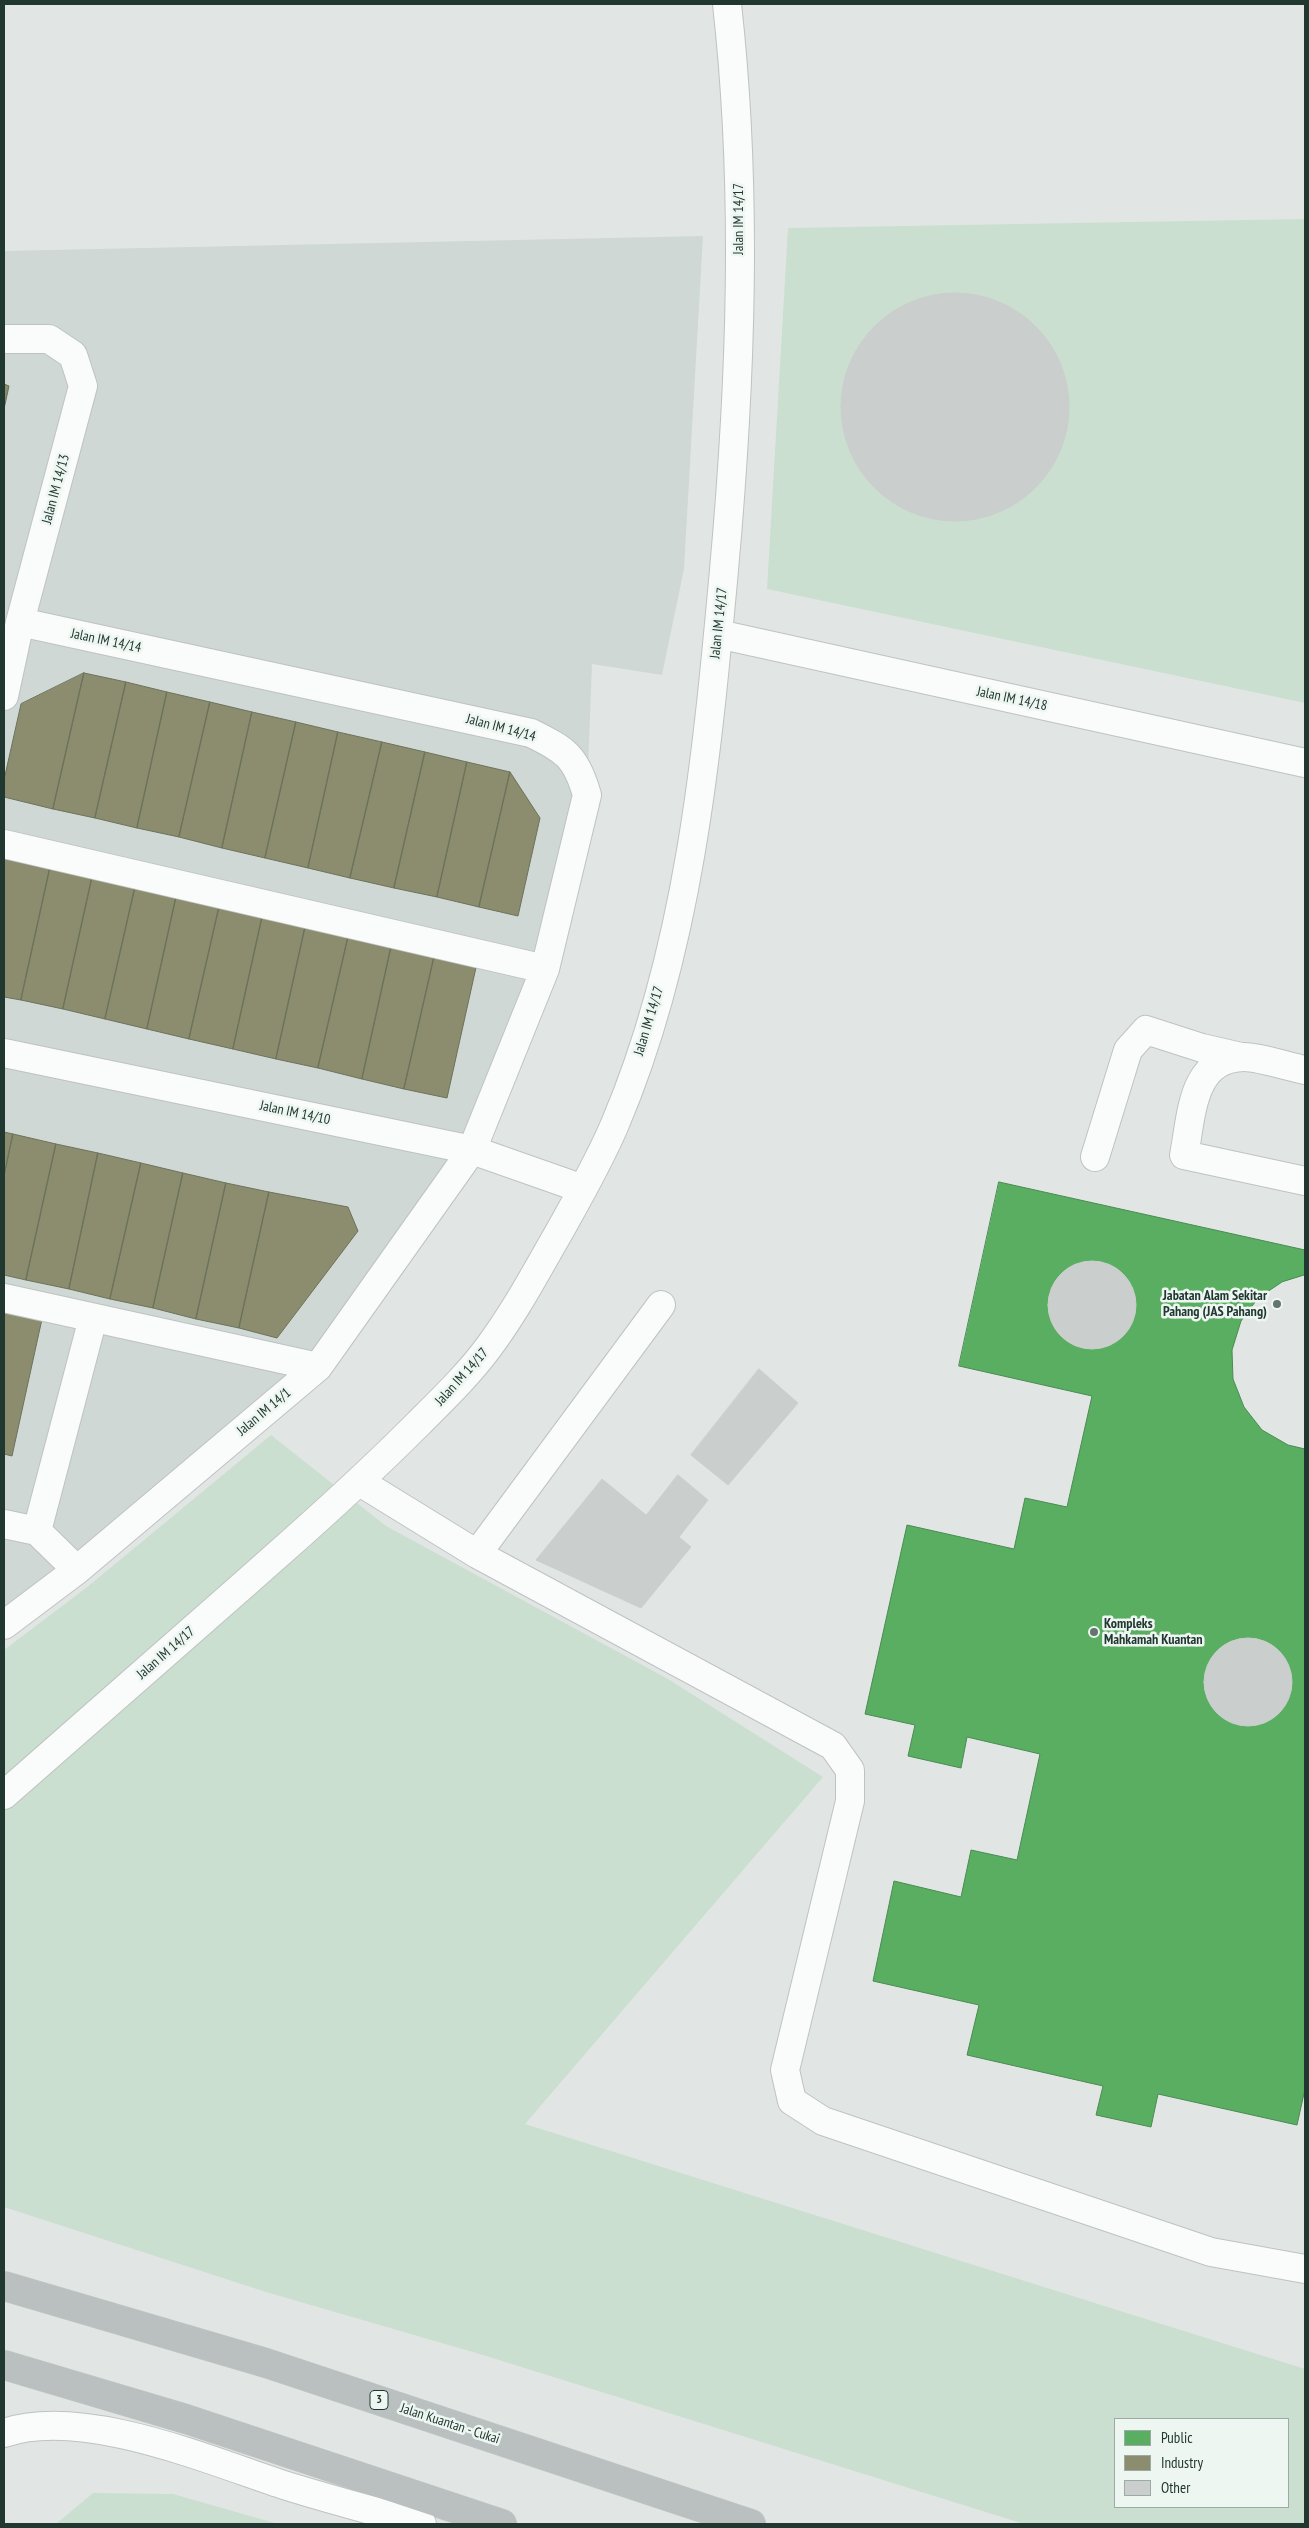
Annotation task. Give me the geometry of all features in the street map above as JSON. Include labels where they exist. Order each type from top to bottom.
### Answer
[{"type":"highway","name":"Jalan Kuantan - Cukai","points":[[4,2286],[266,2363],[751,2524]]},
{"type":"highway","points":[[4,2365],[186,2419],[502,2524]]},
{"type":"street","name":"Jalan IM 14/17","points":[[4,1795],[360,1482],[443,1399],[487,1349],[525,1292],[582,1189],[615,1124],[648,1031],[673,939],[691,853],[718,634],[732,484],[739,280],[740,162],[734,74],[726,4]]},
{"type":"street","name":"Jalan IM 14/13","points":[[4,339],[49,339],[73,355],[83,386],[20,622],[4,696]]},
{"type":"street","name":"Jalan IM 14/14","points":[[20,622],[531,732],[562,748],[580,771],[587,795],[545,969],[472,1150]]},
{"type":"street","name":"Jalan IM 14/18","points":[[718,634],[1305,764]]},
{"type":"street","points":[[4,844],[545,969]]},
{"type":"street","points":[[1095,1157],[1128,1050],[1146,1030],[1202,1048],[1305,1070]]},
{"type":"street","name":"Jalan IM 14/10","points":[[4,1053],[472,1150],[582,1189]]},
{"type":"street","points":[[1244,1057],[1214,1065],[1198,1085],[1184,1155],[1305,1181]]},
{"type":"street","name":"Jalan IM 14/1","points":[[4,1625],[77,1570],[318,1367],[472,1150]]},
{"type":"street","points":[[4,1298],[318,1367]]},
{"type":"street","points":[[477,1554],[662,1304]]},
{"type":"street","points":[[37,1531],[93,1318]]},
{"type":"street","points":[[360,1482],[477,1554],[833,1746],[850,1770],[850,1802],[784,2070],[792,2100],[823,2121],[1211,2252],[1305,2269]]},
{"type":"street","points":[[4,1524],[37,1531],[77,1570]]},
{"type":"street","points":[[4,2433],[35,2426],[69,2426],[111,2431],[327,2498],[422,2524]]},
{"type":"shaded area","points":[[703,236],[684,569],[662,675],[592,664],[587,795],[472,1150],[318,1367],[4,1625],[4,251]]},
{"type":"green space","points":[[1305,219],[1305,703],[767,589],[788,228]]},
{"type":"green space","points":[[271,1435],[386,1526],[668,1679],[823,1777],[525,2124],[1305,2369],[1305,2524],[1024,2524],[483,2355],[266,2292],[4,2207],[4,1650],[86,1588]]},
{"type":"green space","points":[[93,2493],[173,2494],[278,2524],[56,2524]]},
{"type":"building: Public","name":"Kompleks Mahkamah Kuantan","points":[[999,1182],[1305,1250],[1305,2089],[1297,2125],[1158,2094],[1151,2127],[1096,2115],[1103,2086],[967,2055],[979,2005],[873,1981],[894,1881],[961,1897],[971,1850],[1017,1860],[1040,1754],[967,1737],[961,1768],[908,1756],[915,1725],[865,1714],[907,1525],[1014,1549],[1025,1498],[1067,1507],[1092,1396],[959,1366]]},
{"type":"building: Public","points":[[1305,1275],[1305,1449],[1288,1445],[1262,1430],[1244,1407],[1233,1379],[1232,1350],[1241,1321],[1258,1298],[1282,1282]]},
{"type":"building: Industry","points":[[4,384],[9,386],[4,409]]},
{"type":"building: Industry","points":[[84,673],[53,809],[4,797],[4,780],[21,704]]},
{"type":"building: Industry","points":[[84,673],[126,682],[95,818],[53,809]]},
{"type":"building: Industry","points":[[126,682],[167,692],[137,828],[95,818]]},
{"type":"building: Industry","points":[[167,692],[210,702],[179,837],[137,828]]},
{"type":"building: Industry","points":[[210,702],[252,712],[222,848],[179,837]]},
{"type":"building: Industry","points":[[252,712],[296,722],[265,858],[222,848]]},
{"type":"building: Industry","points":[[296,722],[338,732],[308,868],[265,858]]},
{"type":"building: Industry","points":[[338,732],[382,742],[350,878],[308,868]]},
{"type":"building: Industry","points":[[382,742],[425,752],[394,888],[350,878]]},
{"type":"building: Industry","points":[[425,752],[467,762],[437,897],[394,888]]},
{"type":"building: Industry","points":[[467,762],[510,772],[479,907],[437,897]]},
{"type":"building: Industry","points":[[510,772],[540,818],[518,916],[479,907]]},
{"type":"building: Industry","points":[[4,851],[51,863],[21,1000],[4,997]]},
{"type":"building: Industry","points":[[51,863],[93,873],[63,1009],[21,1000]]},
{"type":"building: Industry","points":[[93,873],[136,883],[105,1019],[63,1009]]},
{"type":"building: Industry","points":[[136,883],[177,893],[147,1029],[105,1019]]},
{"type":"building: Industry","points":[[177,893],[220,903],[189,1039],[147,1029]]},
{"type":"building: Industry","points":[[220,903],[263,913],[233,1049],[189,1039]]},
{"type":"building: Industry","points":[[263,913],[306,923],[276,1059],[233,1049]]},
{"type":"building: Industry","points":[[306,923],[349,933],[318,1068],[276,1059]]},
{"type":"building: Industry","points":[[349,933],[392,943],[362,1079],[318,1068]]},
{"type":"building: Industry","points":[[392,943],[435,953],[404,1089],[362,1079]]},
{"type":"building: Industry","points":[[435,953],[477,963],[447,1098],[404,1089]]},
{"type":"building: Industry","points":[[4,1132],[13,1134],[4,1176]]},
{"type":"building: Industry","points":[[13,1134],[56,1144],[26,1280],[4,1275],[4,1176]]},
{"type":"building: Industry","points":[[56,1144],[98,1153],[69,1289],[26,1280]]},
{"type":"building: Industry","points":[[98,1153],[141,1163],[110,1299],[69,1289]]},
{"type":"building: Industry","points":[[141,1163],[183,1173],[153,1308],[110,1299]]},
{"type":"building: Industry","points":[[183,1173],[226,1183],[196,1319],[153,1308]]},
{"type":"building: Industry","points":[[226,1183],[269,1192],[239,1328],[196,1319]]},
{"type":"building: Industry","points":[[269,1192],[348,1207],[358,1231],[277,1338],[239,1328]]},
{"type":"building: Industry","points":[[4,1311],[42,1319],[12,1456],[4,1454]]},
{"type":"building: Other","points":[[944,293],[966,293],[999,301],[1018,312],[1036,326],[1050,344],[1061,363],[1069,396],[1067,429],[1061,451],[1050,470],[1036,488],[1018,502],[999,513],[966,521],[944,521],[911,513],[901,508],[882,495],[867,480],[849,451],[841,418],[841,396],[849,363],[854,353],[867,334],[882,319],[911,301]]},
{"type":"building: Other","points":[[1092,1261],[1109,1265],[1123,1274],[1132,1288],[1136,1305],[1132,1322],[1123,1336],[1109,1345],[1092,1349],[1075,1345],[1061,1336],[1052,1322],[1048,1305],[1052,1288],[1061,1274],[1075,1265]]},
{"type":"building: Other","points":[[759,1369],[798,1403],[728,1485],[691,1455]]},
{"type":"building: Other","points":[[678,1475],[708,1500],[679,1537],[691,1547],[641,1608],[536,1560],[602,1479],[646,1515]]},
{"type":"building: Other","points":[[1248,1638],[1265,1642],[1279,1651],[1288,1665],[1292,1682],[1288,1699],[1279,1713],[1265,1722],[1248,1726],[1231,1722],[1217,1713],[1208,1699],[1204,1682],[1208,1665],[1217,1651],[1231,1642]]},
{"type":"place","name":"Jabatan Alam Sekitar Pahang (JAS Pahang)","points":[[1277,1304]]},
{"type":"place","name":"Kompleks Mahkamah Kuantan","points":[[1094,1632]]}]
